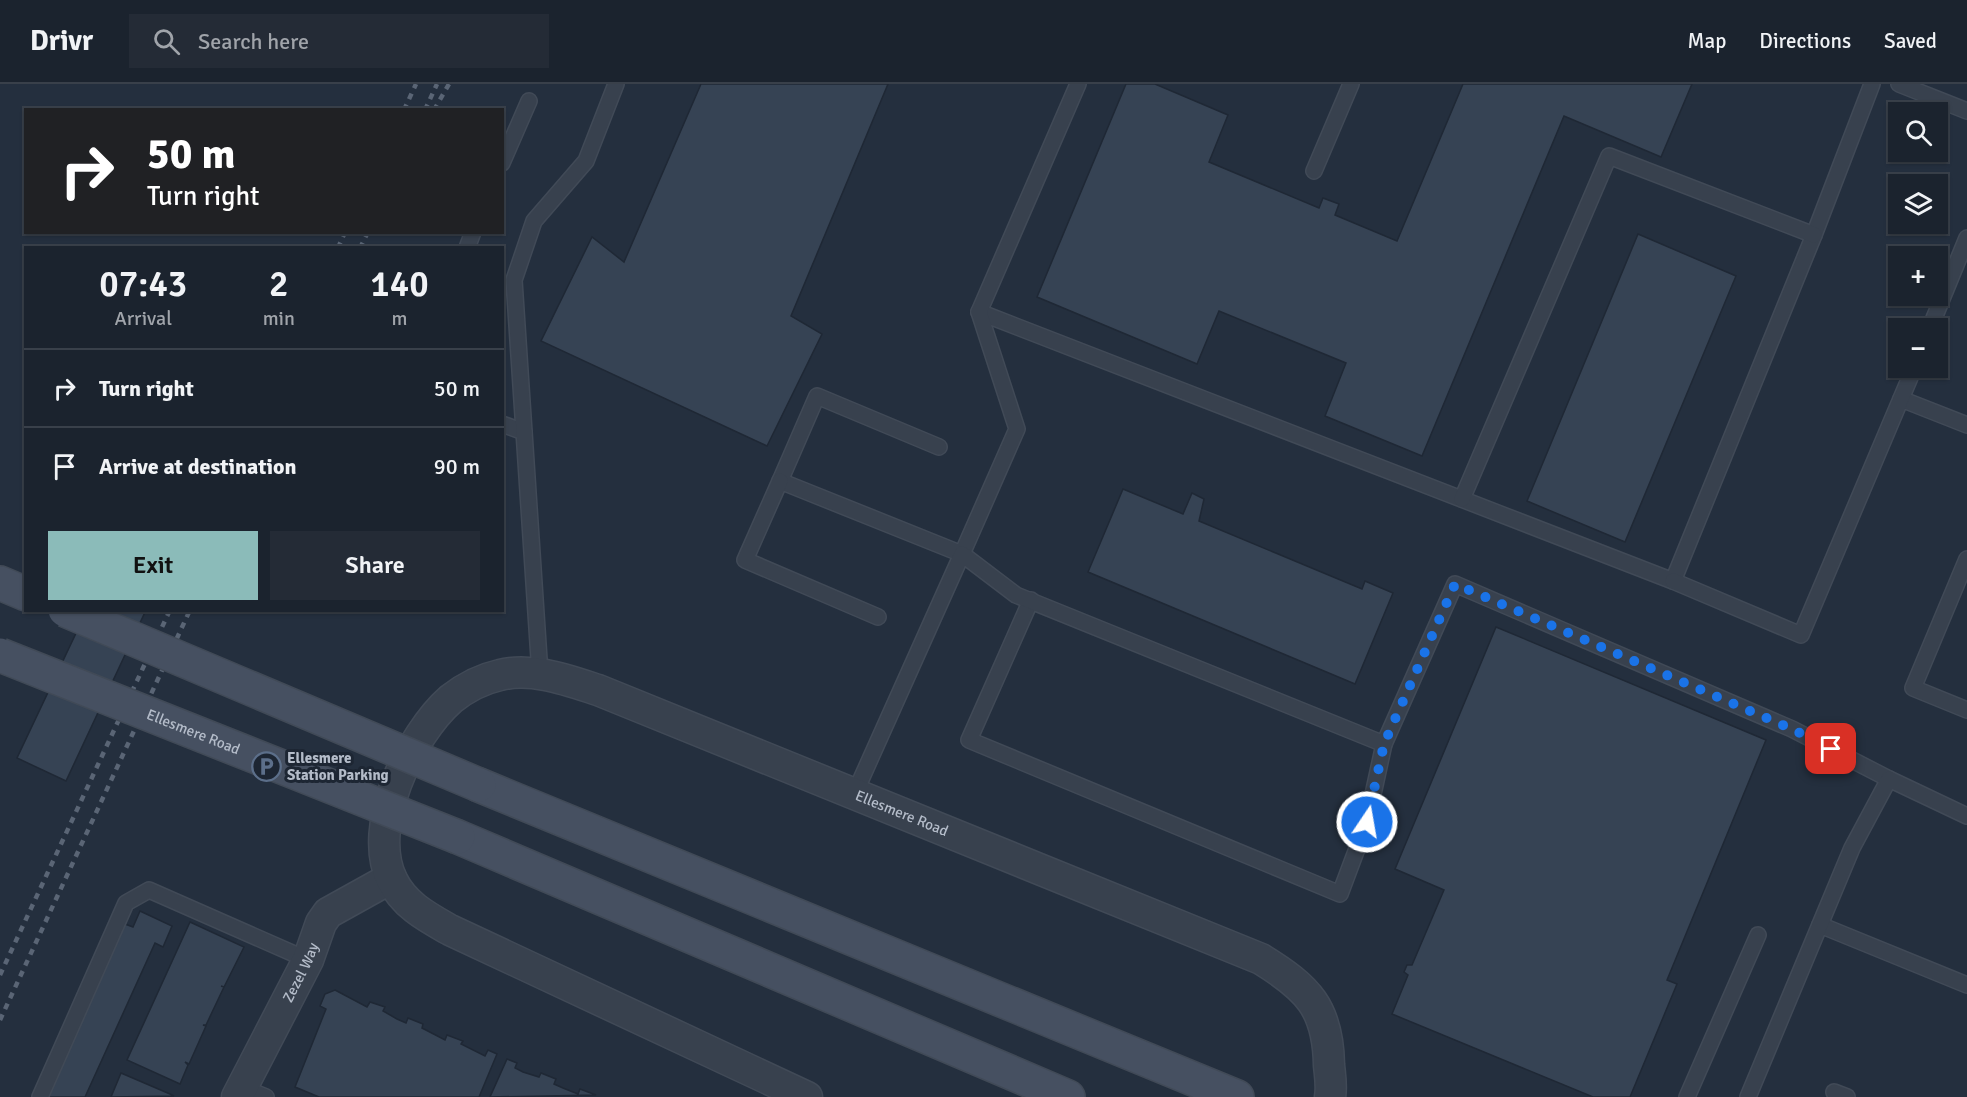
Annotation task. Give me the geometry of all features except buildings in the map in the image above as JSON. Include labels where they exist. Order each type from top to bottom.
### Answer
[{"type":"main road","points":[[0,583],[24,593]]},
{"type":"main road","points":[[69,612],[479,785],[1237,1097]]},
{"type":"main road","name":"Ellesmere Road","points":[[0,656],[458,837],[1068,1097]]},
{"type":"street","name":"Ellesmere Road","points":[[807,1097],[450,930],[412,906],[399,893],[391,878],[383,831],[390,799],[417,742],[450,700],[470,687],[502,674],[540,674],[598,690],[1261,959],[1285,974],[1312,999],[1329,1036],[1330,1097]]},
{"type":"street","name":"Zezel Way","points":[[248,1094],[308,960],[321,923],[328,913],[391,878]]},
{"type":"lane","points":[[540,674],[514,280],[534,221],[586,161],[616,84]]},
{"type":"lane","points":[[854,795],[1017,429],[979,312],[1078,84]]},
{"type":"lane","points":[[1314,171],[1351,84]]},
{"type":"lane","points":[[1673,581],[1814,235],[1872,84]]},
{"type":"lane","points":[[1899,84],[1967,111]]},
{"type":"lane","points":[[504,158],[529,101]]},
{"type":"lane","points":[[1462,499],[1609,156],[1814,235]]},
{"type":"lane","points":[[1934,318],[1967,238]]},
{"type":"lane","points":[[979,312],[1673,581],[1801,635],[1910,378]]},
{"type":"lane","points":[[878,618],[745,560],[817,396],[939,447]]},
{"type":"lane","points":[[1901,399],[1967,425]]},
{"type":"lane","points":[[504,425],[524,432]]},
{"type":"lane","points":[[780,481],[962,554],[1016,595],[1384,744]]},
{"type":"lane","points":[[1967,560],[1913,688],[1967,710]]},
{"type":"lane","points":[[1031,600],[969,740],[1340,894],[1367,822],[1384,744],[1455,584],[1792,729],[1967,816]]},
{"type":"lane","points":[[1748,1097],[1852,848],[1889,779]]},
{"type":"lane","points":[[40,1097],[126,903],[149,890],[308,960]]},
{"type":"lane","points":[[1820,925],[1967,985]]},
{"type":"lane","points":[[1687,1097],[1758,935]]},
{"type":"railway","points":[[405,108],[416,84]]},
{"type":"railway","points":[[426,108],[437,84]]},
{"type":"railway","points":[[435,108],[449,84]]},
{"type":"railway","points":[[339,246],[344,234]]},
{"type":"railway","points":[[361,246],[367,234]]},
{"type":"railway","points":[[0,975],[169,612]]},
{"type":"railway","points":[[0,1020],[189,612]]},
{"type":"place","name":"Ellesmere Station Parking","points":[[266,767]]},
{"type":"route","points":[[1367,822],[1384,744],[1455,584],[1792,729],[1831,749]]}]
